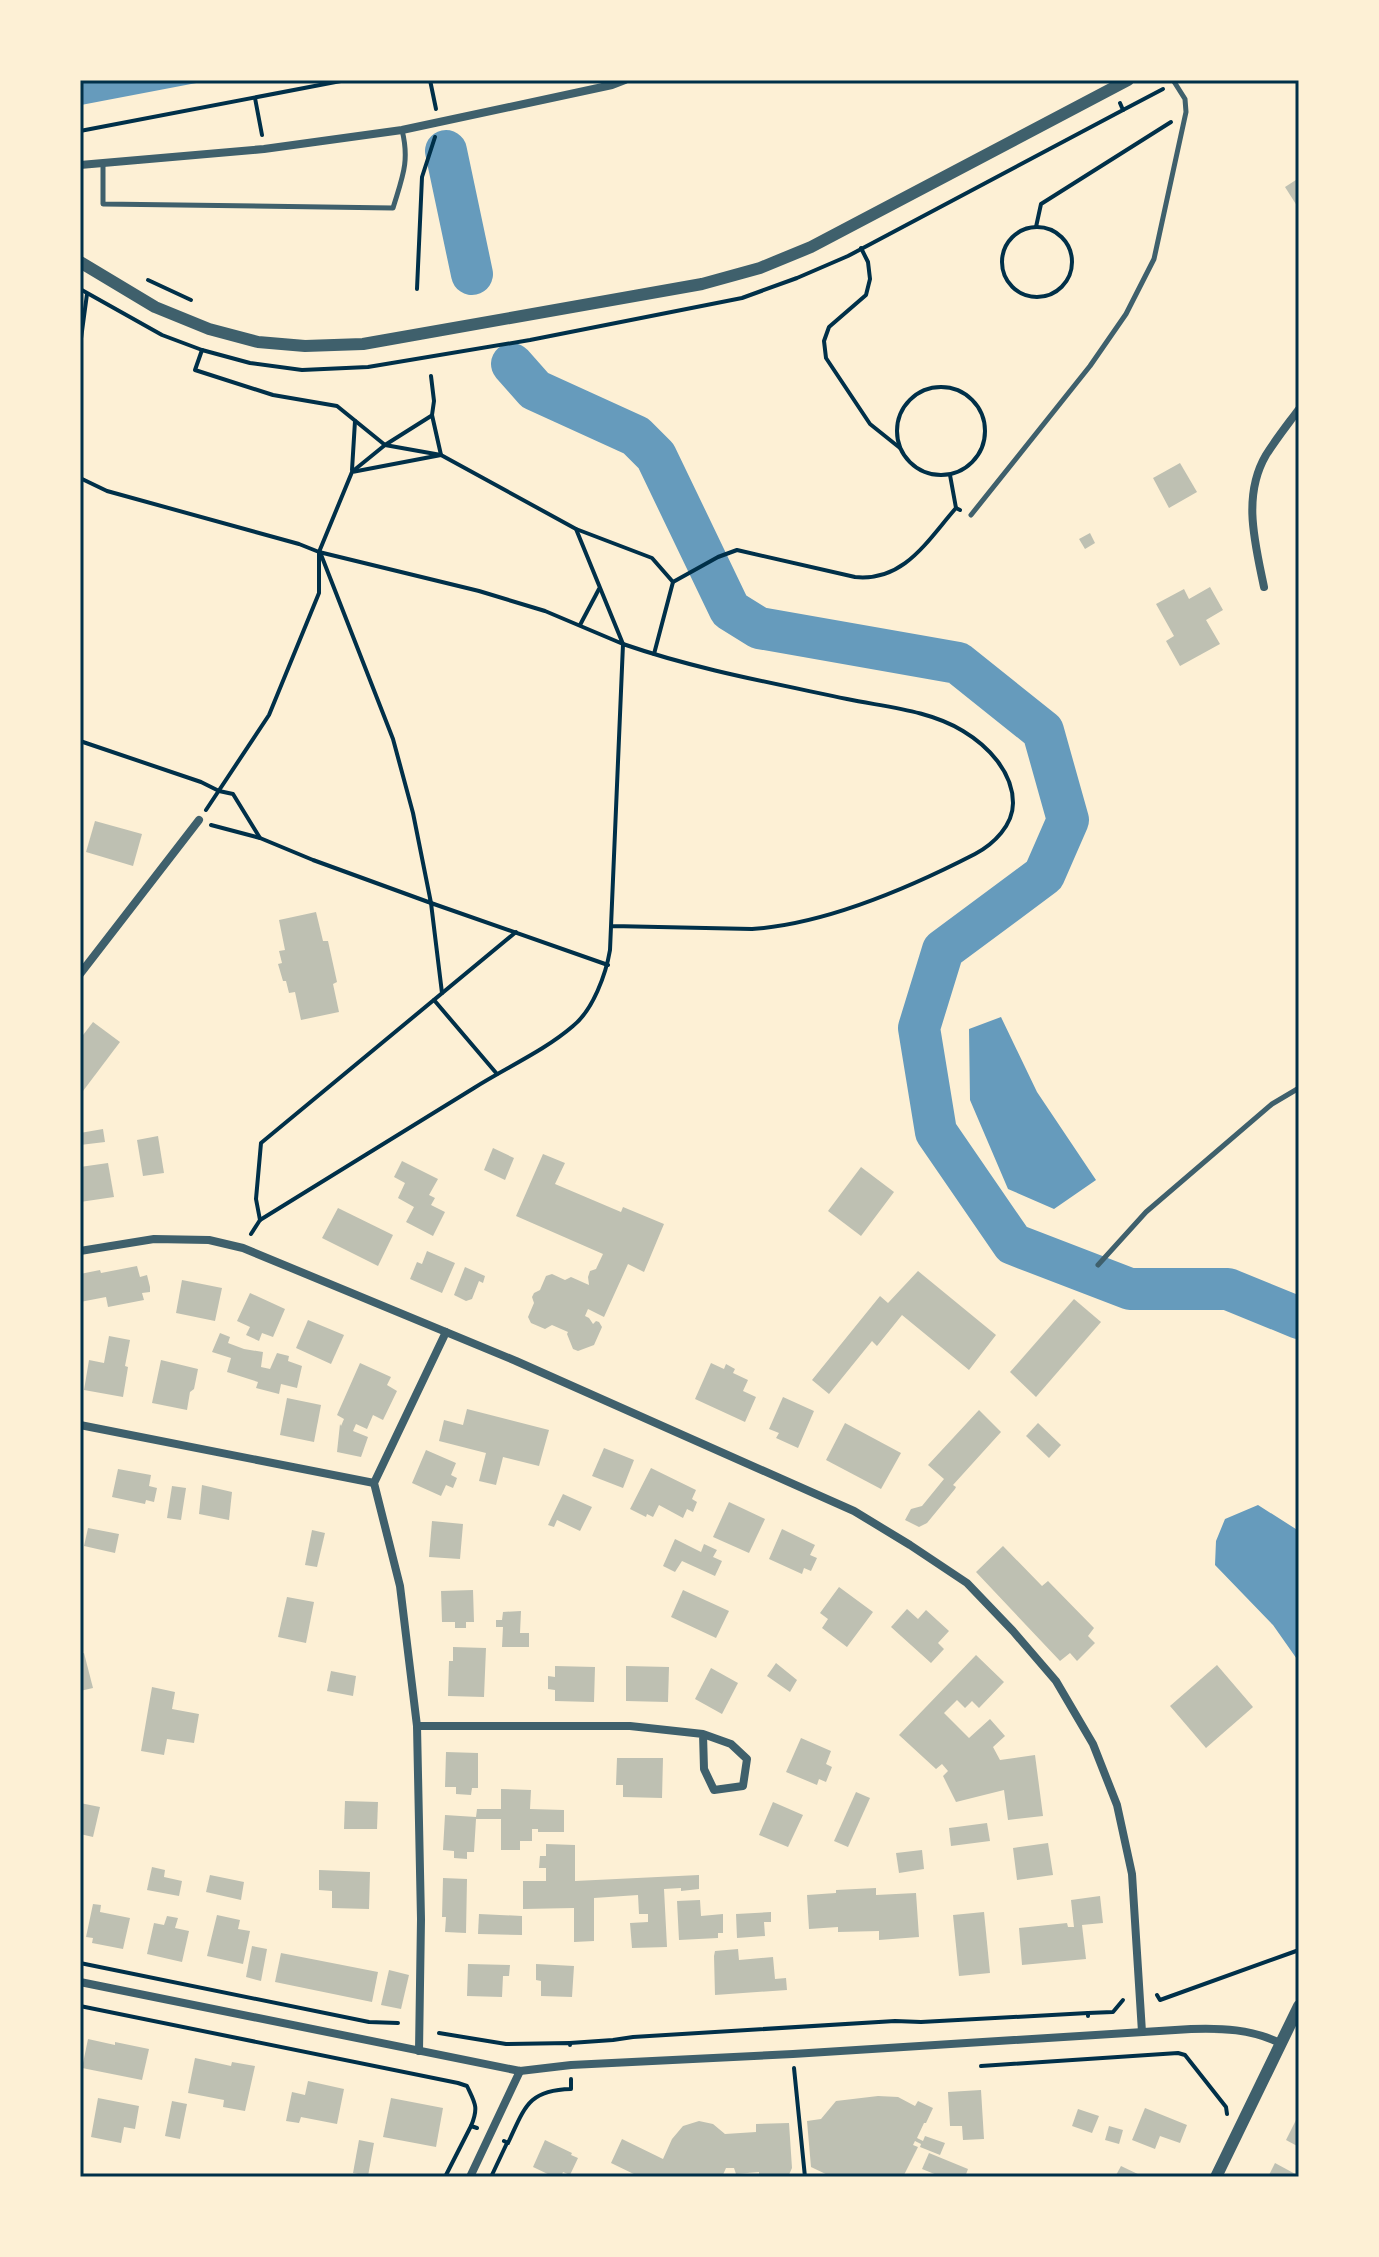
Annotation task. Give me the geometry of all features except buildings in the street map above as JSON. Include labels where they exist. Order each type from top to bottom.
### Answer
[{"type":"street","points":[[80,165],[264,149],[402,130],[625,80]]},
{"type":"street","points":[[80,262],[155,307],[209,329],[258,342],[305,346],[363,344],[545,313],[702,284],[760,268],[811,247],[1128,80]]},
{"type":"street","points":[[1264,587],[1251,498],[1265,457],[1299,409]]},
{"type":"street","points":[[80,974],[199,820]]},
{"type":"street","points":[[80,1251],[154,1239],[209,1240],[243,1248],[516,1361],[854,1511],[967,1583],[1056,1681],[1098,1756],[1117,1805],[1132,1874],[1142,2032]]},
{"type":"street","points":[[419,2051],[421,1919],[417,1726],[400,1586],[374,1483],[446,1332]]},
{"type":"street","points":[[80,1425],[374,1483]]},
{"type":"street","points":[[417,1726],[630,1726],[703,1734],[731,1744],[747,1759],[743,1786],[714,1790],[704,1769],[703,1734]]},
{"type":"street","points":[[80,1982],[520,2071],[571,2065],[1191,2029],[1228,2029],[1258,2034],[1280,2043]]},
{"type":"street","points":[[1216,2177],[1299,2006]]},
{"type":"street","points":[[470,2177],[520,2071]]},
{"type":"lane","points":[[971,515],[1090,366],[1126,314],[1154,259],[1186,112],[1185,99],[1174,82]]},
{"type":"lane","points":[[103,164],[103,204],[393,208],[406,163],[402,130]]},
{"type":"lane","points":[[1098,1265],[1146,1212],[1272,1104],[1299,1088]]},
{"type":"path","points":[[80,131],[346,80]]},
{"type":"path","points":[[417,289],[422,177],[438,123],[430,80]]},
{"type":"path","points":[[1123,110],[1174,82]]},
{"type":"path","points":[[255,98],[264,149]]},
{"type":"path","points":[[1036,227],[1041,204],[1186,112]]},
{"type":"path","points":[[1036,227],[1052,230],[1064,239],[1071,253],[1072,269],[1065,283],[1053,293],[1038,297],[1023,294],[1010,284],[1003,270],[1003,255],[1009,241],[1021,231],[1036,227]]},
{"type":"path","points":[[861,248],[868,262],[870,279],[866,295],[829,327],[824,341],[826,358],[870,424],[900,448]]},
{"type":"path","points":[[139,275],[192,301]]},
{"type":"path","points":[[80,346],[87,294]]},
{"type":"path","points":[[202,350],[195,370],[273,395],[337,406],[385,445],[441,455],[576,529],[652,558],[673,582]]},
{"type":"path","points":[[431,376],[432,415],[441,455]]},
{"type":"path","points":[[944,386],[962,391],[976,402],[985,419],[986,437],[980,454],[967,467],[950,475],[921,471],[908,461],[900,448],[896,431],[900,413],[911,398],[926,388],[944,386]]},
{"type":"path","points":[[352,472],[385,445],[432,415]]},
{"type":"path","points":[[355,421],[352,472],[319,552],[319,593],[269,715],[199,820],[221,829],[260,838],[313,860],[608,965]]},
{"type":"path","points":[[352,472],[441,455]]},
{"type":"path","points":[[950,475],[956,508]]},
{"type":"path","points":[[80,478],[107,491],[319,552],[479,591],[545,611],[654,654],[931,716],[963,731],[994,757],[1009,781],[1013,796],[1012,814],[1002,832],[979,852],[904,886],[824,916],[752,929],[612,926]]},
{"type":"path","points":[[956,508],[971,515]]},
{"type":"path","points":[[654,654],[673,582],[701,565],[737,550],[872,579],[903,567],[956,508]]},
{"type":"path","points":[[243,1248],[260,1220],[576,1025],[592,1001],[608,965],[612,926],[623,644],[576,529]]},
{"type":"path","points":[[319,552],[393,739],[413,813],[431,903],[442,993]]},
{"type":"path","points":[[580,625],[600,587]]},
{"type":"path","points":[[80,741],[233,794],[260,838]]},
{"type":"path","points":[[260,1220],[256,1199],[261,1143],[516,932]]},
{"type":"path","points":[[434,1000],[497,1074]]},
{"type":"path","points":[[1155,1991],[1160,2000],[1299,1950]]},
{"type":"path","points":[[80,1963],[369,2022],[398,2023]]},
{"type":"path","points":[[439,2033],[506,2044],[570,2043],[895,2021],[1113,2012],[1122,2004],[1125,1994]]},
{"type":"path","points":[[80,2006],[467,2086],[477,2108],[445,2177]]},
{"type":"path","points":[[1088,2013],[1088,2022]]},
{"type":"path","points":[[570,2043],[570,2051]]},
{"type":"path","points":[[981,2066],[1178,2053],[1185,2055],[1226,2107],[1227,2117]]},
{"type":"path","points":[[793,2054],[805,2177]]},
{"type":"path","points":[[491,2177],[521,2114],[542,2092],[571,2089],[571,2079]]},
{"type":"path","points":[[471,2126],[479,2129]]},
{"type":"water","points":[[80,80],[212,80],[81,105]]},
{"type":"water","points":[[454,150],[465,175],[474,222],[476,266],[466,268],[446,211],[439,180],[438,153]]},
{"type":"water","points":[[1001,1017],[1037,1092],[1096,1180],[1054,1209],[1008,1189],[970,1100],[969,1029]]},
{"type":"water","points":[[1258,1505],[1299,1531],[1299,1662],[1273,1625],[1215,1565],[1216,1541],[1225,1519]]},
{"type":"waterway","points":[[446,151],[472,274]]},
{"type":"waterway","points":[[512,364],[535,390],[636,436],[656,456],[730,610],[759,628],[958,663],[1043,731],[1068,820],[1044,875],[943,950],[919,1028],[936,1132],[1013,1244],[1130,1289],[1228,1289],[1299,1318]]}]
